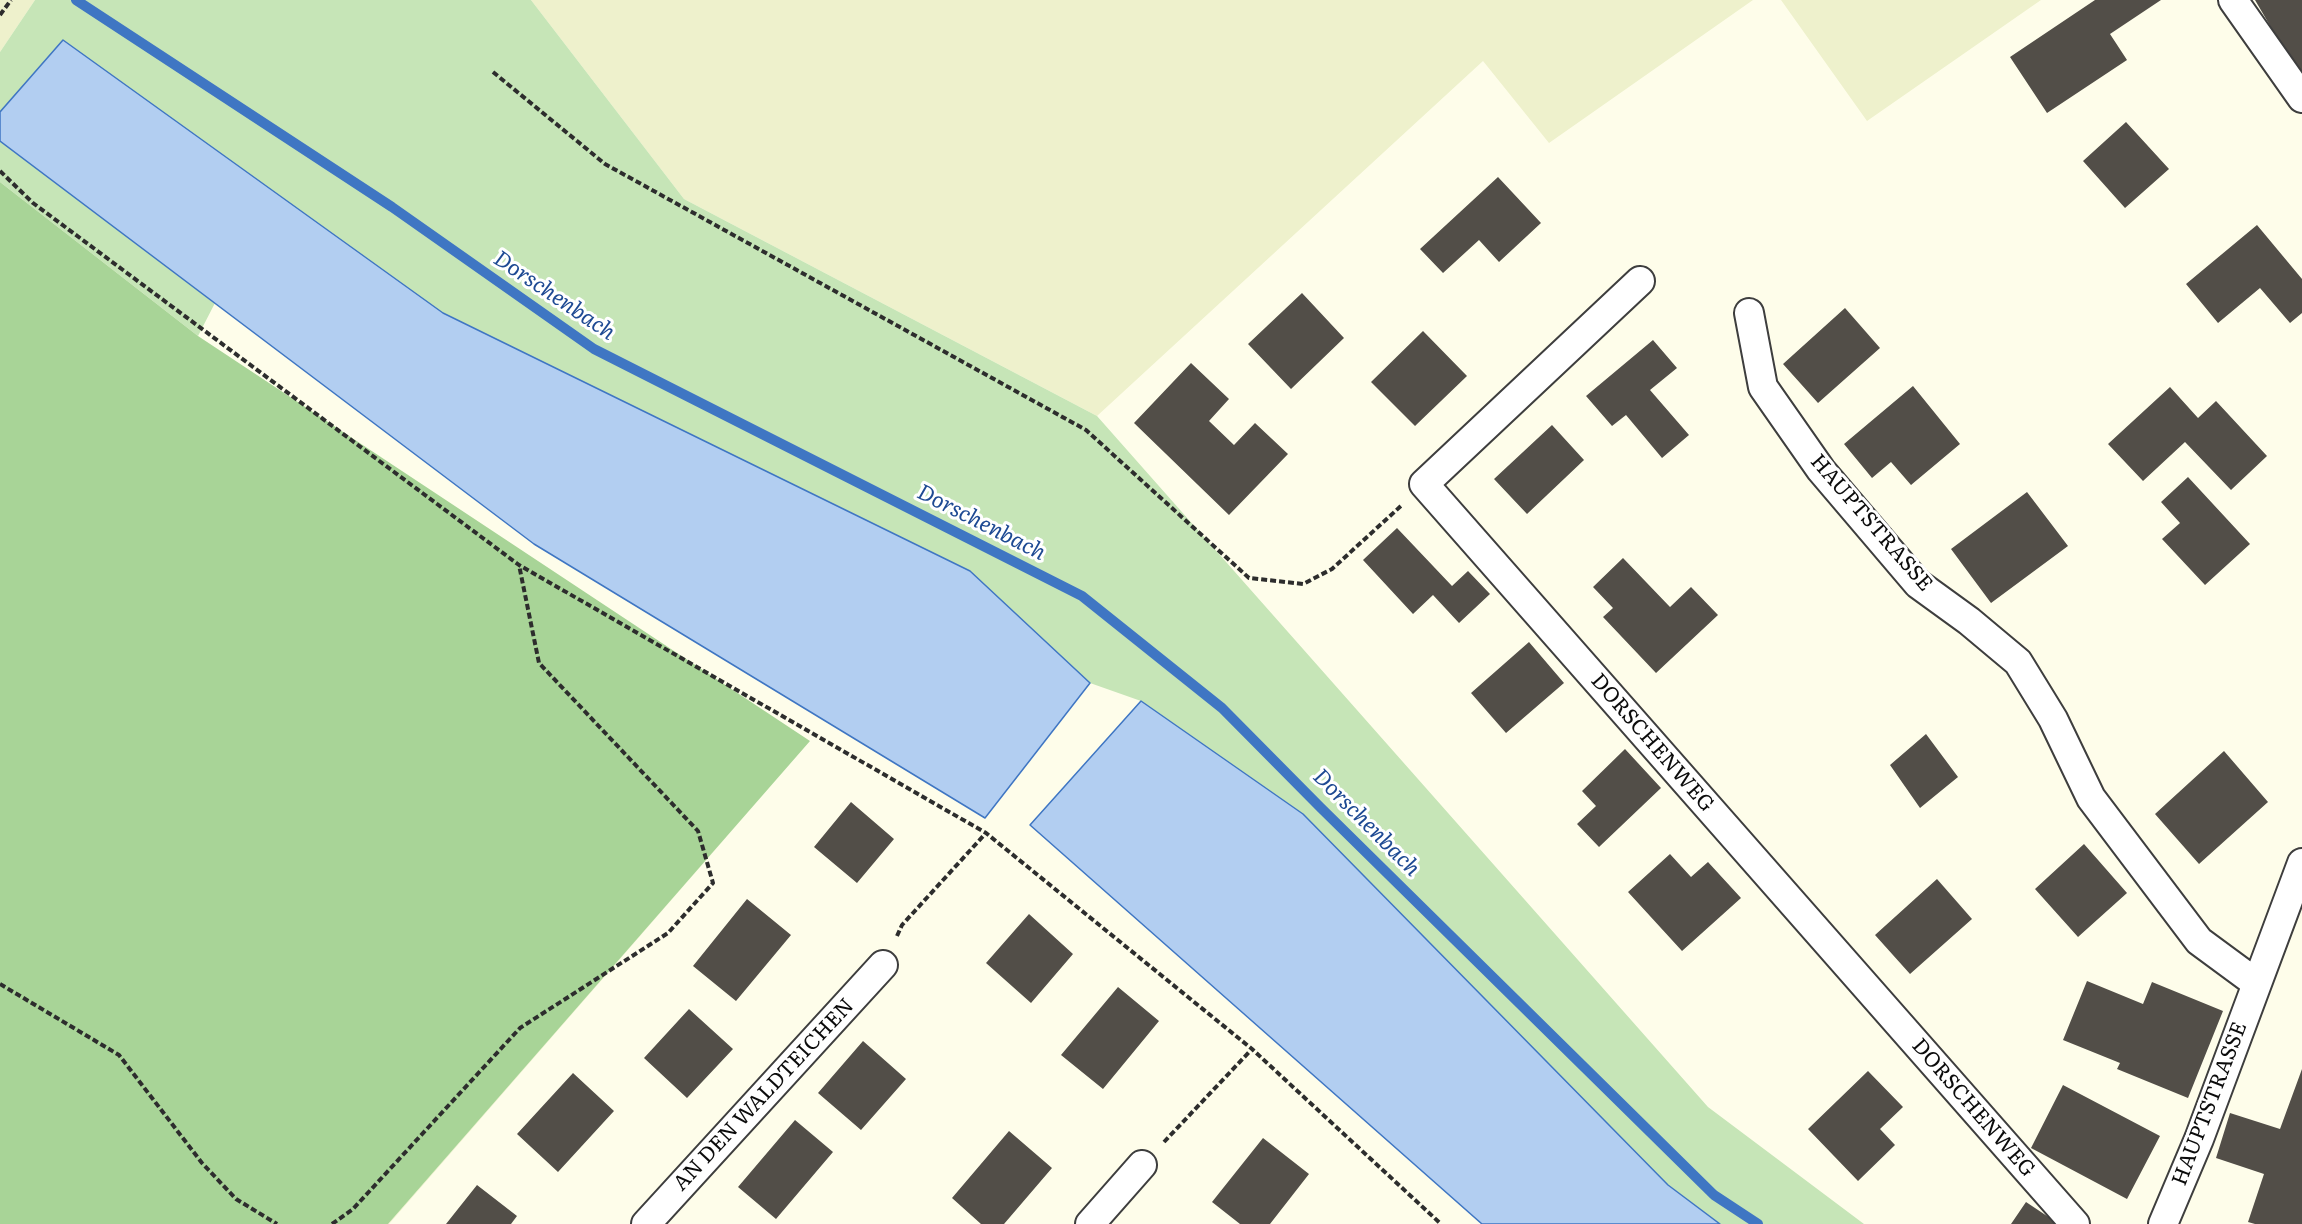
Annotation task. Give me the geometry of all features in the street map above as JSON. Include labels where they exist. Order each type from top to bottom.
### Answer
[{"type":"street","points":[[2233,0],[2302,98]]},
{"type":"street","points":[[1424,484],[1640,281]]},
{"type":"street","name":"HAUPTSTRASSE","points":[[1749,313],[1763,387],[1821,470],[1918,584],[1969,621],[2018,662],[2053,718],[2098,808],[2199,941],[2256,983]]},
{"type":"street","name":"DORSCHENWEG","points":[[1424,484],[2075,1224]]},
{"type":"street","name":"HAUPTSTRASSE","points":[[2163,1224],[2199,1139],[2302,863]]},
{"type":"street","name":"AN DEN WALDTEICHEN","points":[[646,1224],[883,965]]},
{"type":"street","points":[[1090,1224],[1142,1165]]},
{"type":"path","points":[[0,15],[11,0]]},
{"type":"path","points":[[493,72],[605,164],[1086,430],[1249,578],[1303,584],[1332,569],[1424,484]]},
{"type":"path","points":[[0,171],[33,203],[519,565],[986,832],[1252,1049],[1441,1224]]},
{"type":"path","points":[[332,1224],[353,1209],[520,1028],[668,933],[713,883],[698,831],[539,663],[519,565]]},
{"type":"path","points":[[883,965],[902,925],[986,832]]},
{"type":"path","points":[[0,984],[119,1055],[202,1163],[236,1199],[277,1224]]},
{"type":"path","points":[[1142,1165],[1252,1049]]},
{"type":"green space","points":[[0,0],[35,0],[0,52]]},
{"type":"green space","points":[[35,0],[531,0],[684,199],[1097,416],[1708,1107],[1864,1224],[1720,1224],[1668,1185],[1141,701],[1090,683],[970,571],[443,314],[63,40],[0,112],[0,52]]},
{"type":"green space","points":[[531,0],[1753,0],[1549,143],[1483,61],[1097,416],[684,199]]},
{"type":"green space","points":[[1781,0],[2041,0],[1867,121]]},
{"type":"green space","points":[[0,141],[215,303],[198,336],[0,182]]},
{"type":"green space","points":[[0,182],[198,336],[810,741],[388,1224],[0,1224]]},
{"type":"green space","points":[[810,741],[389,1224],[388,1224]]},
{"type":"water","points":[[63,40],[443,313],[970,571],[1090,683],[985,818],[534,544],[0,141],[0,112]]},
{"type":"water","points":[[1141,701],[1303,814],[1668,1185],[1720,1224],[1482,1224],[1030,825]]},
{"type":"building","points":[[2095,0],[2161,0],[2110,34],[2127,60],[2047,113],[2010,57]]},
{"type":"building","points":[[2255,0],[2302,0],[2302,75],[2300,77]]},
{"type":"building","points":[[2126,122],[2169,169],[2125,208],[2083,161]]},
{"type":"building","points":[[1498,177],[1541,223],[1499,262],[1479,240],[1443,273],[1420,249]]},
{"type":"building","points":[[2257,225],[2302,279],[2302,313],[2290,323],[2260,288],[2218,323],[2186,284]]},
{"type":"building","points":[[1302,293],[1344,338],[1291,389],[1248,344]]},
{"type":"building","points":[[1845,308],[1880,348],[1818,403],[1783,364]]},
{"type":"building","points":[[1423,331],[1467,376],[1415,426],[1371,382]]},
{"type":"building","points":[[1653,340],[1677,368],[1650,390],[1689,435],[1662,458],[1626,415],[1612,426],[1586,396]]},
{"type":"building","points":[[1191,363],[1229,399],[1209,421],[1234,445],[1255,423],[1288,454],[1229,515],[1134,423]]},
{"type":"building","points":[[1913,386],[1960,444],[1911,485],[1891,462],[1872,478],[1844,444]]},
{"type":"building","points":[[2170,387],[2198,418],[2216,401],[2267,456],[2231,490],[2185,442],[2143,481],[2108,444]]},
{"type":"building","points":[[1552,425],[1584,460],[1527,514],[1494,479]]},
{"type":"building","points":[[2188,477],[2250,544],[2205,585],[2162,539],[2180,523],[2161,502]]},
{"type":"building","points":[[2027,492],[2068,546],[1991,603],[1951,549]]},
{"type":"building","points":[[1397,528],[1452,586],[1468,571],[1490,594],[1459,623],[1433,595],[1413,614],[1363,560]]},
{"type":"building","points":[[1623,558],[1670,607],[1691,587],[1718,615],[1656,673],[1603,617],[1613,608],[1593,587]]},
{"type":"building","points":[[1529,642],[1564,683],[1506,733],[1471,693]]},
{"type":"building","points":[[1926,734],[1958,777],[1920,808],[1890,765]]},
{"type":"building","points":[[1625,749],[1661,788],[1599,847],[1577,824],[1596,806],[1582,791]]},
{"type":"building","points":[[2224,751],[2268,802],[2199,864],[2155,814]]},
{"type":"building","points":[[851,802],[894,839],[857,883],[814,847]]},
{"type":"building","points":[[2084,844],[2127,893],[2078,937],[2035,889]]},
{"type":"building","points":[[1670,854],[1691,877],[1708,862],[1741,898],[1682,951],[1628,892]]},
{"type":"building","points":[[1937,879],[1972,919],[1910,974],[1875,935]]},
{"type":"building","points":[[747,899],[791,935],[736,1001],[693,966]]},
{"type":"building","points":[[1029,914],[1073,954],[1031,1003],[986,963]]},
{"type":"building","points":[[2087,981],[2143,1004],[2152,982],[2223,1011],[2188,1098],[2117,1069],[2120,1063],[2063,1040]]},
{"type":"building","points":[[1118,987],[1159,1021],[1103,1089],[1061,1055]]},
{"type":"building","points":[[689,1009],[733,1049],[687,1098],[644,1058]]},
{"type":"building","points":[[863,1041],[906,1079],[861,1130],[818,1093]]},
{"type":"building","points":[[2302,1069],[2302,1224],[2248,1222],[2264,1174],[2216,1158],[2230,1113],[2280,1129]]},
{"type":"building","points":[[1868,1071],[1903,1107],[1880,1129],[1895,1145],[1858,1181],[1808,1129]]},
{"type":"building","points":[[573,1073],[614,1111],[558,1172],[517,1134]]},
{"type":"building","points":[[2063,1085],[2160,1136],[2127,1199],[2031,1148]]},
{"type":"building","points":[[795,1120],[833,1152],[776,1219],[738,1187]]},
{"type":"building","points":[[1009,1131],[1052,1168],[1004,1224],[981,1224],[952,1198]]},
{"type":"building","points":[[1263,1138],[1309,1174],[1270,1224],[1240,1224],[1212,1202]]},
{"type":"building","points":[[477,1185],[517,1216],[511,1224],[446,1224]]},
{"type":"building","points":[[2026,1202],[2059,1224],[2011,1224]]},
{"type":"waterway","name":"Dorschenbach","points":[[76,0],[392,207],[594,349],[1082,596],[1222,708],[1714,1195],[1758,1224]]}]
